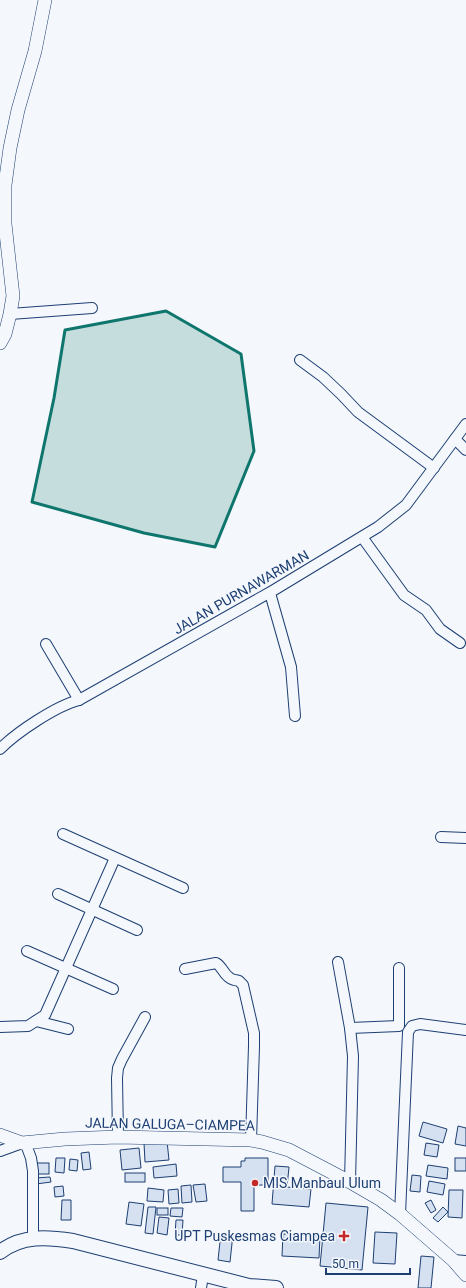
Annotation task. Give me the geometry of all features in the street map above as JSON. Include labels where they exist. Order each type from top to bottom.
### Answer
[{"type":"main road","points":[[0,1252],[6,1247],[33,1238],[50,1238],[73,1241],[202,1281],[272,1288]]},
{"type":"street","points":[[0,343],[5,334],[13,296],[5,224],[5,185],[10,148],[18,110],[35,51],[45,0]]},
{"type":"street","points":[[10,314],[92,308]]},
{"type":"street","points":[[300,360],[327,381],[358,412],[434,468]]},
{"type":"street","name":"JALAN PURNAWARMAN","points":[[0,749],[19,733],[38,721],[70,703],[79,700],[270,593],[393,517],[406,505],[466,424]]},
{"type":"street","points":[[455,439],[466,450]]},
{"type":"street","points":[[362,537],[404,594],[426,610],[440,629],[460,643]]},
{"type":"street","points":[[270,593],[291,667],[295,716]]},
{"type":"street","points":[[46,644],[79,700]]},
{"type":"street","points":[[63,834],[183,888]]},
{"type":"street","points":[[441,837],[466,838]]},
{"type":"street","points":[[0,1027],[28,1026],[45,1015],[115,858]]},
{"type":"street","points":[[58,894],[137,930]]},
{"type":"street","points":[[27,951],[113,989]]},
{"type":"street","points":[[338,962],[350,1028],[353,1056],[350,1182]]},
{"type":"street","points":[[185,969],[216,963],[220,965],[227,976],[241,982],[254,1033],[251,1140]]},
{"type":"street","points":[[350,1028],[399,1026],[399,968]]},
{"type":"street","points":[[118,1137],[116,1078],[118,1068],[145,1017]]},
{"type":"street","points":[[36,1021],[68,1029]]},
{"type":"street","points":[[400,1214],[408,1032],[412,1026],[420,1024],[466,1030]]},
{"type":"street","name":"JALAN GALUGA–CIAMPEA","points":[[0,1135],[24,1143],[65,1139],[118,1137],[251,1140],[262,1142],[288,1150],[381,1200],[460,1260],[466,1275]]},
{"type":"street","points":[[0,1151],[24,1143],[31,1158],[33,1171],[33,1238]]},
{"type":"highlighted area","points":[[166,311],[241,354],[254,451],[215,547],[144,533],[32,502],[54,398],[65,330]]},
{"type":"building","points":[[423,1122],[447,1129],[443,1143],[419,1136]]},
{"type":"building","points":[[458,1126],[466,1128],[466,1146],[455,1144]]},
{"type":"building","points":[[167,1141],[169,1160],[145,1162],[144,1143]]},
{"type":"building","points":[[426,1143],[439,1145],[437,1157],[424,1155]]},
{"type":"building","points":[[139,1148],[141,1168],[122,1170],[120,1150]]},
{"type":"building","points":[[89,1152],[91,1169],[83,1170],[81,1153]]},
{"type":"building","points":[[56,1158],[65,1158],[64,1173],[55,1172]]},
{"type":"building","name":"MIS Manbaul Ulum","points":[[245,1158],[268,1158],[268,1185],[254,1185],[254,1211],[241,1211],[241,1182],[223,1182],[223,1167],[241,1167],[241,1161],[245,1161]]},
{"type":"building","points":[[455,1158],[466,1158],[466,1171],[455,1171]]},
{"type":"building","points":[[70,1159],[78,1160],[77,1171],[69,1170]]},
{"type":"building","points":[[35,1163],[49,1163],[49,1174],[35,1174]]},
{"type":"building","points":[[176,1164],[177,1176],[154,1178],[153,1167]]},
{"type":"building","points":[[428,1165],[448,1168],[447,1179],[426,1176]]},
{"type":"building","points":[[275,1166],[289,1167],[287,1187],[311,1189],[309,1207],[272,1204]]},
{"type":"building","points":[[125,1173],[145,1173],[145,1182],[125,1182]]},
{"type":"building","points":[[412,1175],[421,1176],[420,1192],[410,1191]]},
{"type":"building","points":[[50,1177],[51,1182],[36,1184],[35,1178]]},
{"type":"building","points":[[429,1181],[445,1184],[443,1195],[427,1192]]},
{"type":"building","points":[[205,1184],[207,1201],[196,1202],[193,1185]]},
{"type":"building","points":[[191,1185],[192,1202],[182,1203],[181,1186]]},
{"type":"building","points":[[63,1186],[64,1196],[55,1197],[54,1187]]},
{"type":"building","points":[[148,1188],[164,1190],[163,1202],[147,1201]]},
{"type":"building","points":[[178,1189],[179,1203],[169,1204],[168,1190]]},
{"type":"building","points":[[449,1190],[463,1190],[462,1218],[448,1217]]},
{"type":"building","points":[[62,1200],[71,1200],[71,1220],[61,1220]]},
{"type":"building","points":[[431,1200],[436,1210],[431,1213],[425,1203]]},
{"type":"building","points":[[129,1202],[144,1204],[141,1226],[126,1224]]},
{"type":"building","name":"UPT Puskesmas Ciampea","points":[[326,1203],[368,1207],[362,1270],[320,1266]]},
{"type":"building","points":[[148,1207],[156,1207],[153,1234],[145,1233]]},
{"type":"building","points":[[443,1207],[448,1212],[438,1222],[433,1218]]},
{"type":"building","points":[[157,1208],[168,1208],[168,1215],[157,1215]]},
{"type":"building","points":[[171,1208],[183,1208],[182,1217],[170,1216]]},
{"type":"building","points":[[159,1217],[169,1218],[167,1235],[157,1233]]},
{"type":"building","points":[[176,1220],[183,1220],[182,1235],[175,1235]]},
{"type":"building","points":[[375,1232],[397,1233],[395,1264],[373,1263]]},
{"type":"building","points":[[221,1233],[233,1234],[230,1262],[218,1260]]},
{"type":"building","points":[[283,1234],[320,1236],[319,1258],[282,1256]]},
{"type":"building","points":[[421,1256],[434,1257],[431,1288],[418,1288]]},
{"type":"place","name":"MIS Manbaul Ulum","points":[[255,1183]]},
{"type":"place","name":"UPT Puskesmas Ciampea","points":[[344,1236]]}]
